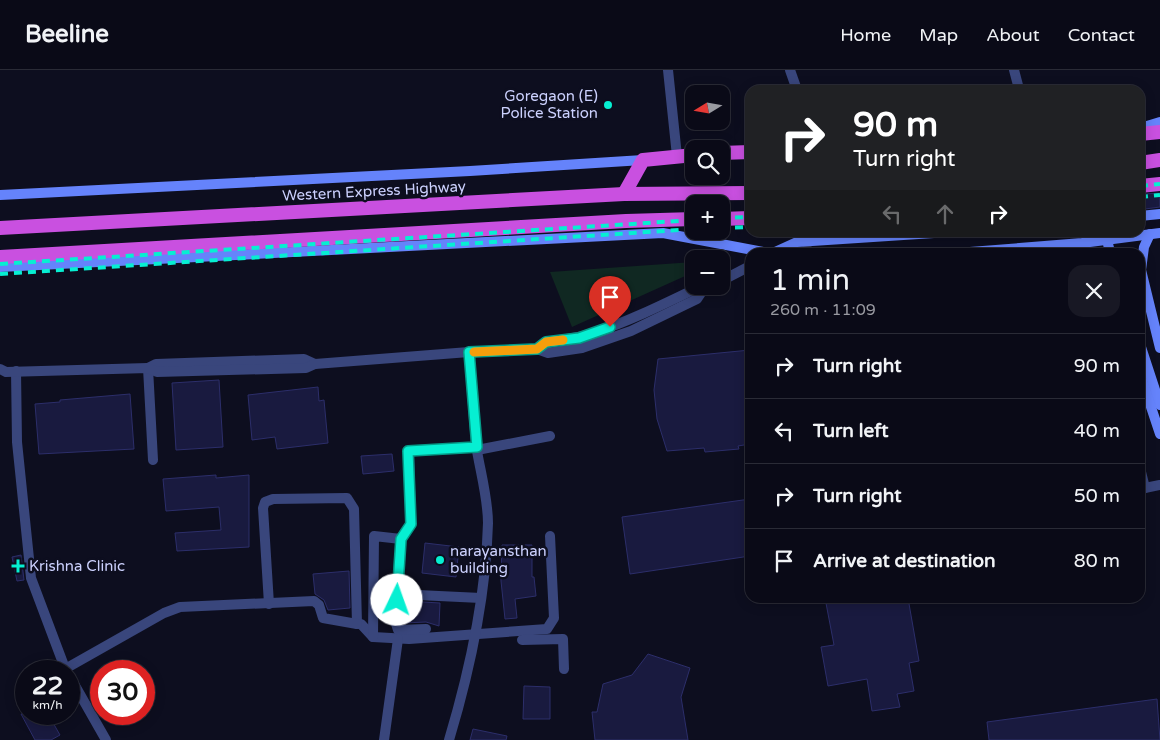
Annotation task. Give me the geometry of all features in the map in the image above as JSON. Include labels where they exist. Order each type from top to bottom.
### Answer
[{"type":"highway","points":[[1145,133],[1160,132]]},
{"type":"highway","points":[[730,153],[745,152]]},
{"type":"highway","points":[[624,194],[643,160],[685,156]]},
{"type":"highway","points":[[1145,162],[1160,160]]},
{"type":"highway","points":[[1145,186],[1160,184]]},
{"type":"highway","name":"Western Express Highway","points":[[0,228],[624,194],[745,193]]},
{"type":"highway","points":[[730,219],[745,218]]},
{"type":"highway","points":[[0,257],[616,221],[685,219]]},
{"type":"main road","points":[[1145,128],[1160,122]]},
{"type":"main road","points":[[0,195],[470,171],[643,160]]},
{"type":"main road","points":[[1145,216],[1160,214]]},
{"type":"main road","points":[[0,266],[663,233],[745,249]]},
{"type":"main road","points":[[1144,248],[1155,234]]},
{"type":"main road","points":[[784,248],[797,242],[873,237]]},
{"type":"main road","points":[[1046,248],[1082,244],[1112,237]]},
{"type":"main road","points":[[1082,244],[1086,248]]},
{"type":"main road","points":[[1145,289],[1160,348]]},
{"type":"main road","points":[[1145,359],[1160,405]]},
{"type":"main road","points":[[1145,389],[1160,434]]},
{"type":"street","points":[[668,70],[677,156]]},
{"type":"street","points":[[790,70],[795,85]]},
{"type":"street","points":[[1014,70],[1018,85]]},
{"type":"street","points":[[730,276],[745,269]]},
{"type":"street","points":[[62,660],[31,578],[17,442],[5,372],[148,368],[156,364],[208,366],[304,359],[315,364],[469,352],[537,349],[548,353],[582,348],[697,299],[701,295]]},
{"type":"street","points":[[537,349],[546,342],[579,338],[630,326]]},
{"type":"street","points":[[579,338],[582,348]]},
{"type":"street","points":[[449,740],[462,695],[475,635],[481,598],[488,521],[477,448],[469,352]]},
{"type":"street","points":[[148,368],[153,460]]},
{"type":"street","points":[[481,598],[397,597],[401,539],[411,524],[408,451],[477,448],[550,436]]},
{"type":"street","points":[[1145,488],[1160,485]]},
{"type":"street","points":[[269,604],[263,508],[265,502],[273,499],[347,498],[354,509],[356,624]]},
{"type":"street","points":[[373,638],[373,538],[374,536],[401,539]]},
{"type":"street","points":[[522,640],[547,629],[554,618],[550,536]]},
{"type":"street","points":[[80,664],[164,612],[180,607],[314,602],[319,605],[322,618],[361,624],[373,638],[398,639],[426,629]]},
{"type":"street","points":[[396,624],[397,630],[410,634],[537,635],[563,639],[564,669]]},
{"type":"street","points":[[384,740],[398,639]]},
{"type":"street","points":[[80,695],[106,740]]},
{"type":"green space","points":[[685,263],[685,276],[572,327],[550,272]]},
{"type":"building","points":[[1160,193],[1160,207],[1145,209],[1145,194]]},
{"type":"building","points":[[745,350],[745,445],[738,446],[739,449],[705,452],[704,448],[667,451],[657,419],[654,390],[658,359]]},
{"type":"building","points":[[219,380],[223,447],[176,450],[172,383]]},
{"type":"building","points":[[318,387],[319,401],[324,400],[328,443],[277,449],[275,437],[252,440],[248,395]]},
{"type":"building","points":[[130,394],[134,449],[39,454],[35,404]]},
{"type":"building","points":[[392,454],[394,471],[363,474],[361,456]]},
{"type":"building","points":[[216,475],[216,478],[249,475],[249,547],[177,551],[175,533],[221,530],[219,507],[166,511],[163,479]]},
{"type":"building","points":[[745,500],[745,557],[630,574],[622,517]]},
{"type":"building","name":"narayansthan building","points":[[425,543],[459,547],[456,577],[422,573]]},
{"type":"building","points":[[502,545],[532,545],[532,577],[534,577],[536,596],[515,599],[517,618],[505,619],[501,581]]},
{"type":"building","points":[[21,555],[24,580],[17,581],[12,557]]},
{"type":"building","points":[[349,571],[350,608],[328,610],[324,600],[315,594],[313,574]]},
{"type":"building","points":[[389,600],[440,603],[439,626],[426,622],[403,623],[397,617],[388,623]]},
{"type":"building","points":[[826,603],[909,603],[919,661],[909,663],[914,691],[897,694],[900,707],[872,711],[867,679],[828,686],[821,647],[834,645]]},
{"type":"building","points":[[648,654],[690,668],[681,697],[688,740],[595,740],[592,712],[597,712],[603,684],[632,675]]},
{"type":"building","points":[[524,686],[550,687],[550,719],[523,719]]},
{"type":"building","points":[[1157,699],[1160,740],[989,740],[987,722]]},
{"type":"building","points":[[27,725],[54,725],[60,735],[51,740],[35,740]]},
{"type":"building","points":[[473,729],[507,736],[506,740],[470,740]]},
{"type":"tunnel","points":[[807,237],[807,248]]},
{"type":"tunnel","points":[[396,624],[397,600]]},
{"type":"railway","points":[[1145,186],[1160,184]]},
{"type":"railway","points":[[1145,196],[1160,195]]},
{"type":"railway","points":[[730,218],[745,217]]},
{"type":"railway","points":[[0,264],[685,221]]},
{"type":"railway","points":[[730,228],[745,227]]},
{"type":"railway","points":[[0,274],[685,230]]},
{"type":"slow traffic","points":[[474,352],[537,349],[546,342],[563,340]]},
{"type":"place","name":"Goregaon (E) Police Station","points":[[608,105]]},
{"type":"place","name":"narayansthan building","points":[[440,560]]},
{"type":"place","name":"Krishna Clinic","points":[[18,566]]},
{"type":"route","points":[[397,600],[401,539],[411,524],[408,451],[477,447],[469,352],[537,349],[546,342],[579,338],[610,327]]}]
